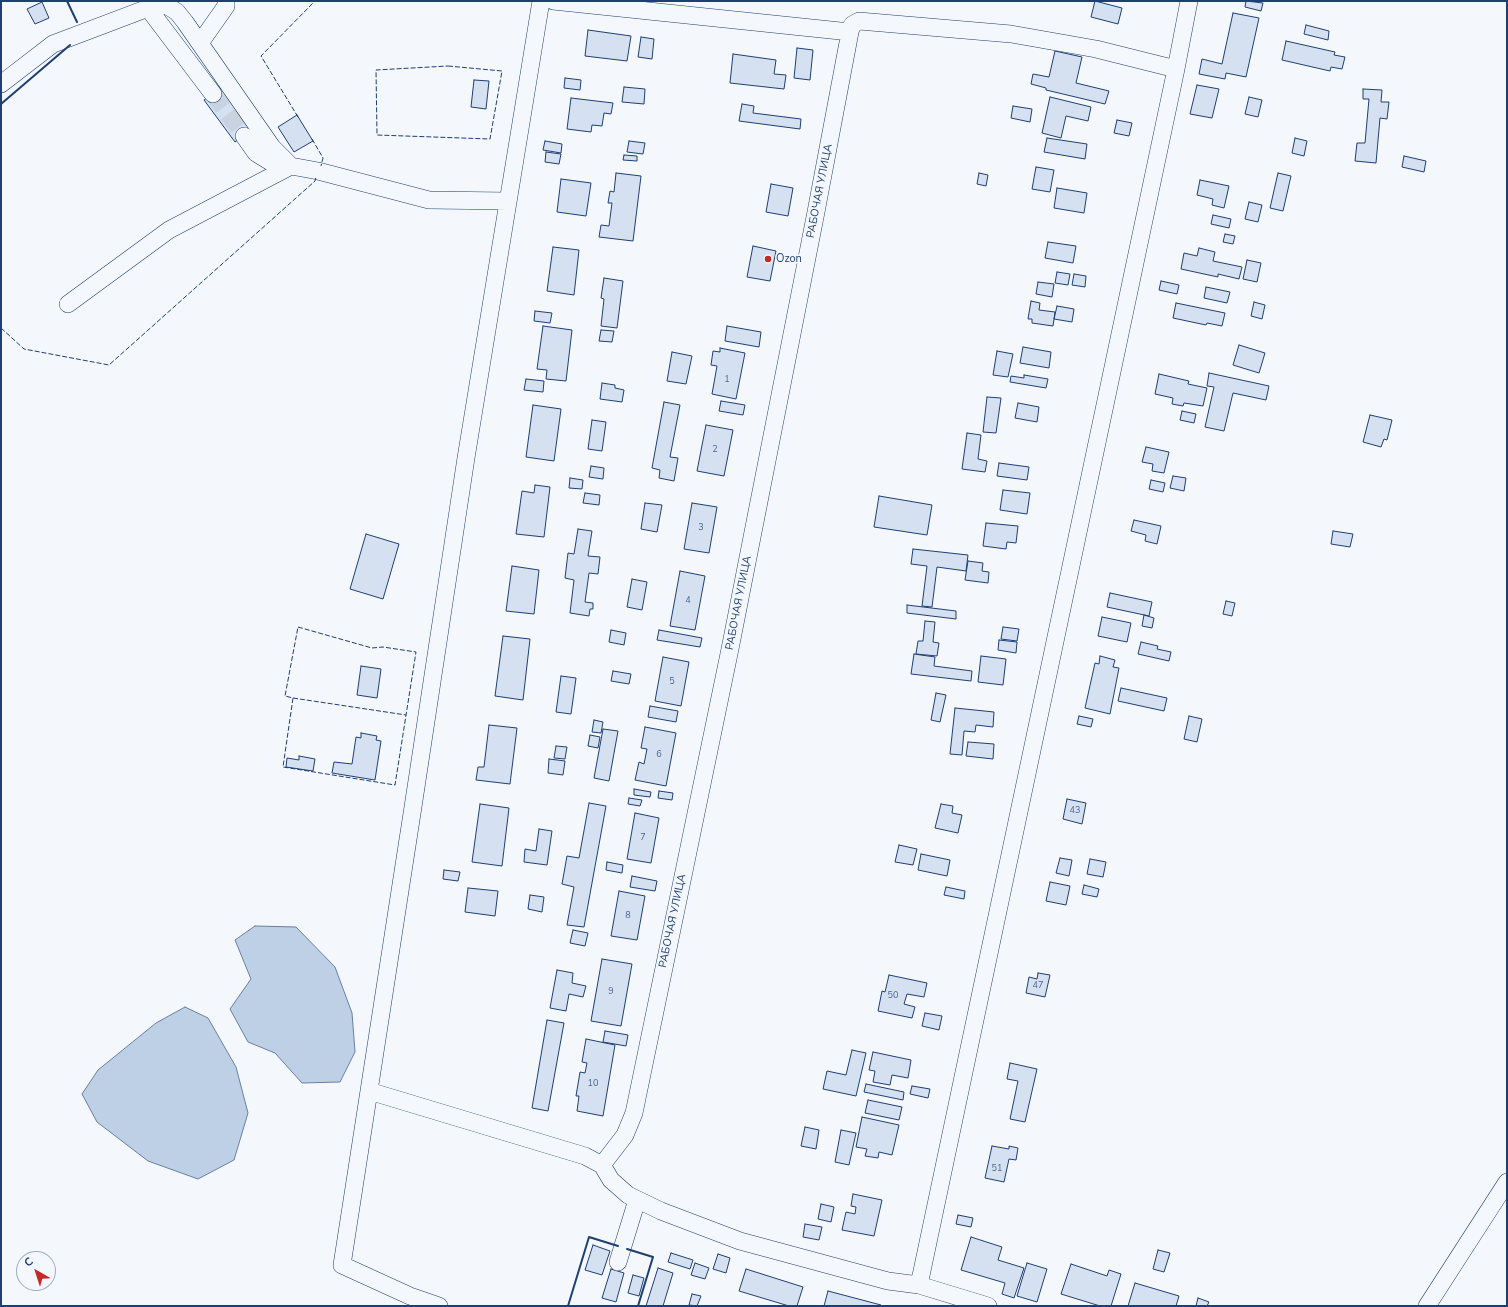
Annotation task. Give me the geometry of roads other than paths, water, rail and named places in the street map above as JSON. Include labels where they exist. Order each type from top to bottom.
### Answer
[{"type":"street","points":[[200,43],[226,6],[226,1]]},
{"type":"street","points":[[439,1306],[410,1296],[342,1265],[466,458],[541,1]]},
{"type":"street","points":[[553,1],[655,6],[850,32],[852,25],[859,21],[1011,34],[1096,49],[1176,69]]},
{"type":"street","points":[[919,1285],[1176,69],[1189,1]]},
{"type":"street","points":[[154,5],[212,94]]},
{"type":"street","points":[[1,84],[53,44],[154,5],[166,5],[177,12],[272,147],[291,166]]},
{"type":"street","name":"РАБОЧАЯ УЛИЦА","points":[[602,1165],[625,1135],[634,1113],[730,649],[818,205],[850,32]]},
{"type":"street","points":[[244,136],[256,153],[269,161],[318,171],[429,200],[508,201]]},
{"type":"street","points":[[68,304],[168,230],[291,166]]},
{"type":"street","points":[[369,1091],[584,1156],[602,1165],[611,1180],[628,1195],[637,1200],[661,1211],[740,1241],[888,1281],[919,1285],[988,1306]]},
{"type":"street","points":[[1427,1306],[1507,1182]]},
{"type":"street","points":[[618,1262],[637,1200]]},
{"type":"water","points":[[255,926],[296,927],[335,967],[352,1013],[355,1052],[340,1082],[302,1083],[275,1053],[248,1042],[230,1009],[251,979],[235,940]]},
{"type":"water","points":[[185,1007],[208,1018],[236,1067],[248,1113],[234,1160],[198,1179],[148,1161],[97,1122],[82,1094],[98,1070],[156,1023]]},
{"type":"tunnel","points":[[213,94],[244,136]]},
{"type":"place","name":"Ozon","points":[[768,259]]}]
